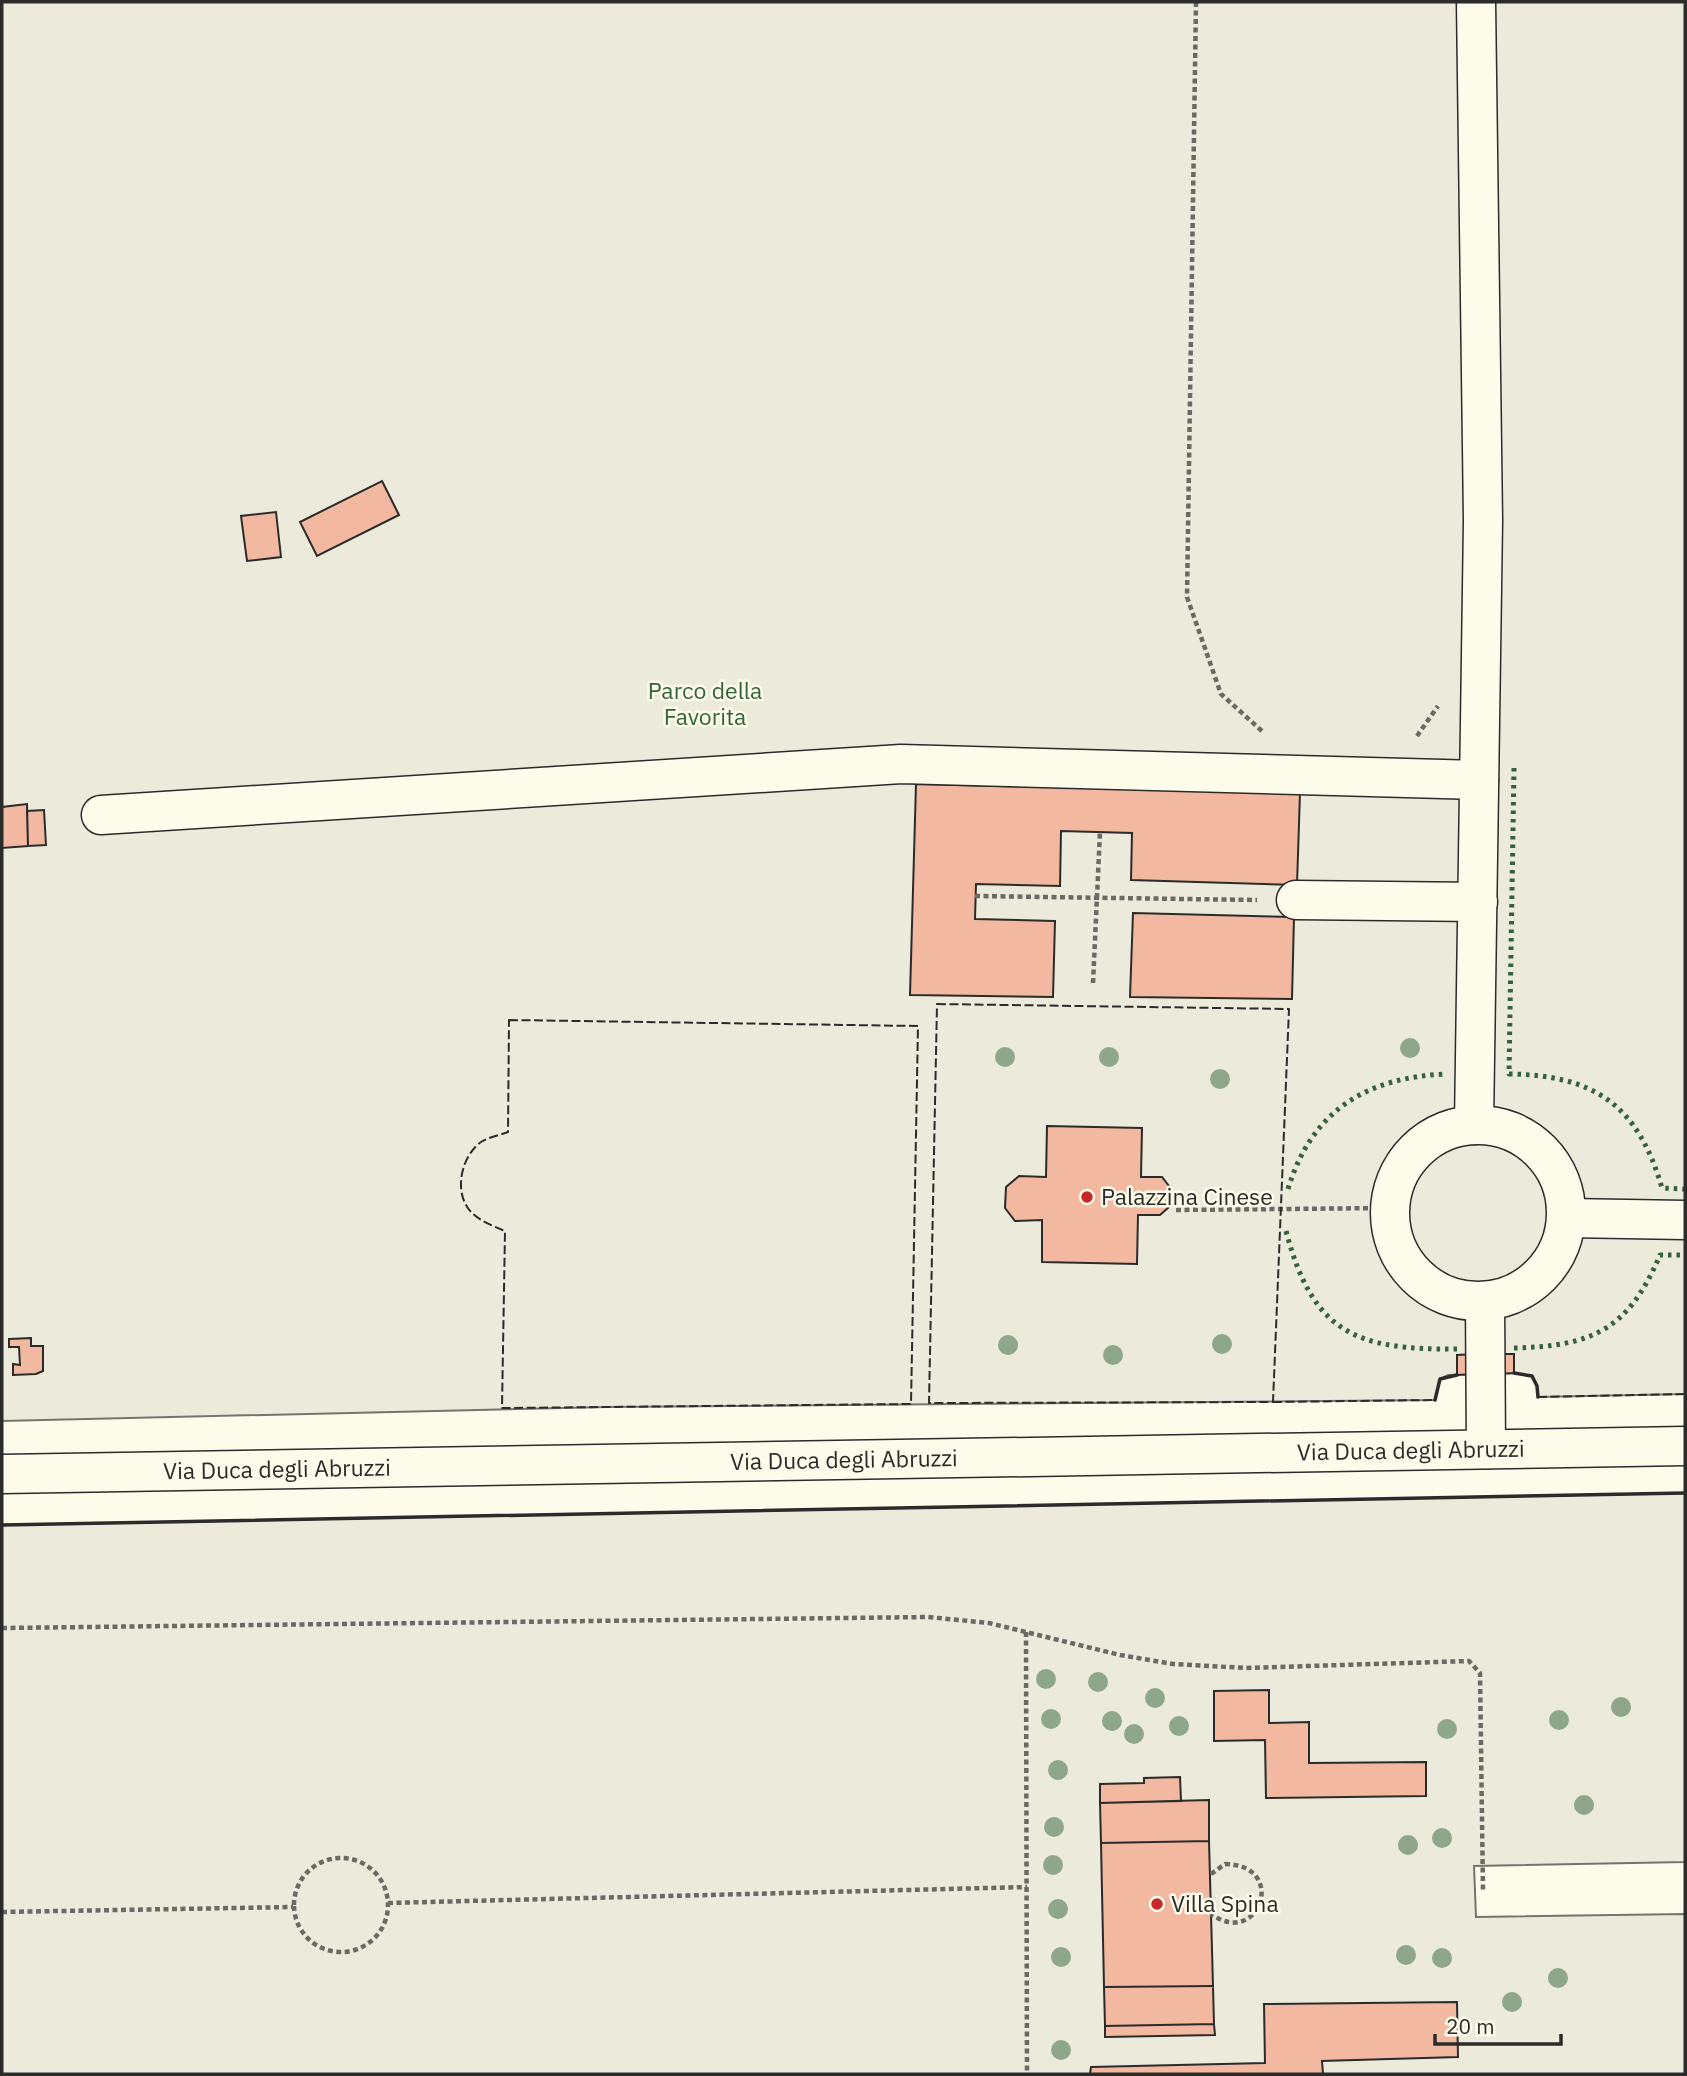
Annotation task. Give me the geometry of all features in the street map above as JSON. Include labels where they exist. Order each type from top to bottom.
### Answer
[{"type":"street","points":[[1474,1125],[1483,521],[1476,2]]},
{"type":"street","points":[[101,815],[901,764],[1479,780]]},
{"type":"street","points":[[1296,900],[1478,902]]},
{"type":"street","points":[[1474,1125],[1504,1128],[1531,1141],[1551,1162],[1563,1188],[1567,1218],[1561,1242],[1549,1265],[1531,1283],[1509,1295],[1485,1301],[1448,1295],[1416,1275],[1401,1256],[1393,1233],[1390,1208],[1396,1182],[1408,1160],[1426,1142],[1449,1130],[1474,1125]]},
{"type":"street","points":[[1567,1218],[1685,1220]]},
{"type":"street","points":[[1485,1301],[1486,1449]]},
{"type":"street","name":"Via Duca degli Abruzzi","points":[[2,1474],[1685,1446]]},
{"type":"path","points":[[1196,2],[1187,597],[1221,694],[1268,737]]},
{"type":"path","points":[[1413,743],[1442,700]]},
{"type":"path","points":[[1093,983],[1100,832]]},
{"type":"path","points":[[975,896],[1296,900]]},
{"type":"path","points":[[1177,1210],[1390,1208]]},
{"type":"path","points":[[2,1628],[928,1617],[989,1623],[1120,1655],[1173,1664],[1246,1668],[1469,1661],[1480,1673],[1483,1891]]},
{"type":"path","points":[[1026,1632],[1027,2074]]},
{"type":"path","points":[[345,1857],[360,1861],[374,1870],[383,1882],[388,1903],[383,1928],[373,1940],[345,1952],[329,1951],[315,1945],[300,1928],[293,1907],[303,1876],[314,1866],[329,1859],[345,1857]]},
{"type":"path","points":[[1211,1874],[1225,1864],[1243,1867],[1257,1878],[1262,1895],[1256,1913],[1247,1919],[1225,1922],[1211,1914]]},
{"type":"path","points":[[388,1903],[1027,1887]]},
{"type":"path","points":[[2,1912],[293,1907]]},
{"type":"green space","name":"Parco della Favorita","points":[[2,2],[1685,2],[1685,1394],[1538,1397],[1532,1376],[1514,1373],[1448,1375],[1440,1379],[1435,1400],[607,1407],[2,1421]]},
{"type":"green space","points":[[1685,1493],[1685,1862],[1474,1866],[1476,1917],[1685,1914],[1685,2074],[2,2074],[2,1525]]},
{"type":"building","points":[[382,481],[399,515],[317,556],[300,522]]},
{"type":"building","points":[[276,512],[281,557],[247,561],[241,516]]},
{"type":"building","points":[[916,784],[1300,793],[1297,885],[1131,880],[1132,833],[1061,831],[1060,886],[976,884],[975,919],[1055,921],[1053,997],[910,995]]},
{"type":"building","points":[[27,804],[28,846],[2,848],[2,807]]},
{"type":"building","points":[[44,810],[46,845],[28,846],[27,811]]},
{"type":"building","points":[[1133,913],[1294,917],[1292,999],[1130,997]]},
{"type":"building","name":"Palazzina Cinese","points":[[1047,1126],[1142,1128],[1141,1177],[1162,1177],[1169,1186],[1169,1207],[1160,1215],[1138,1215],[1137,1264],[1042,1262],[1042,1220],[1015,1221],[1005,1208],[1006,1187],[1019,1176],[1046,1177]]},
{"type":"building","points":[[31,1338],[31,1346],[43,1346],[43,1371],[13,1375],[13,1364],[20,1365],[19,1347],[9,1347],[9,1339]]},
{"type":"building","points":[[1475,1354],[1475,1374],[1457,1375],[1457,1355]]},
{"type":"building","points":[[1498,1354],[1514,1354],[1514,1373],[1497,1374]]},
{"type":"building","points":[[1269,1690],[1269,1723],[1309,1722],[1309,1763],[1426,1762],[1426,1796],[1266,1798],[1265,1740],[1214,1741],[1214,1691]]},
{"type":"building","points":[[1180,1777],[1181,1801],[1100,1803],[1100,1784],[1144,1783],[1144,1778]]},
{"type":"building","points":[[1209,1800],[1209,1841],[1101,1843],[1100,1803]]},
{"type":"building","name":"Villa Spina","points":[[1209,1841],[1213,1986],[1104,1987],[1101,1843]]},
{"type":"building","points":[[1213,1986],[1214,2024],[1105,2026],[1104,1987]]},
{"type":"building","points":[[1457,2002],[1458,2057],[1322,2061],[1323,2074],[1090,2074],[1091,2067],[1265,2063],[1264,2004]]},
{"type":"building","points":[[1214,2024],[1215,2035],[1105,2037],[1105,2026]]},
{"type":"hedge","points":[[1514,768],[1509,1074],[1565,1081],[1608,1100],[1640,1135],[1662,1188],[1685,1189]]},
{"type":"hedge","points":[[1288,1189],[1298,1162],[1312,1138],[1346,1103],[1392,1082],[1447,1074]]},
{"type":"hedge","points":[[1286,1231],[1297,1266],[1310,1293],[1326,1314],[1344,1329],[1366,1339],[1392,1345],[1457,1349]]},
{"type":"hedge","points":[[1514,1348],[1566,1343],[1605,1329],[1621,1317],[1635,1301],[1660,1255],[1685,1255]]},
{"type":"fence","points":[[937,1004],[1289,1009],[1273,1402],[929,1403],[937,1004]]},
{"type":"fence","points":[[509,1020],[918,1026],[911,1404],[502,1408],[505,1231],[471,1212],[465,1204],[461,1185],[464,1165],[474,1148],[484,1140],[508,1132],[509,1020]]},
{"type":"fence","points":[[1538,1397],[1685,1394]]},
{"type":"fence","points":[[1273,1402],[1435,1400]]},
{"type":"wall","points":[[1514,1373],[1532,1376],[1538,1397]]},
{"type":"wall","points":[[1435,1400],[1440,1379],[1457,1375]]},
{"type":"wall","points":[[2,1525],[1685,1493]]},
{"type":"place","name":"Palazzina Cinese","points":[[1087,1197]]},
{"type":"place","name":"Villa Spina","points":[[1157,1904]]}]
